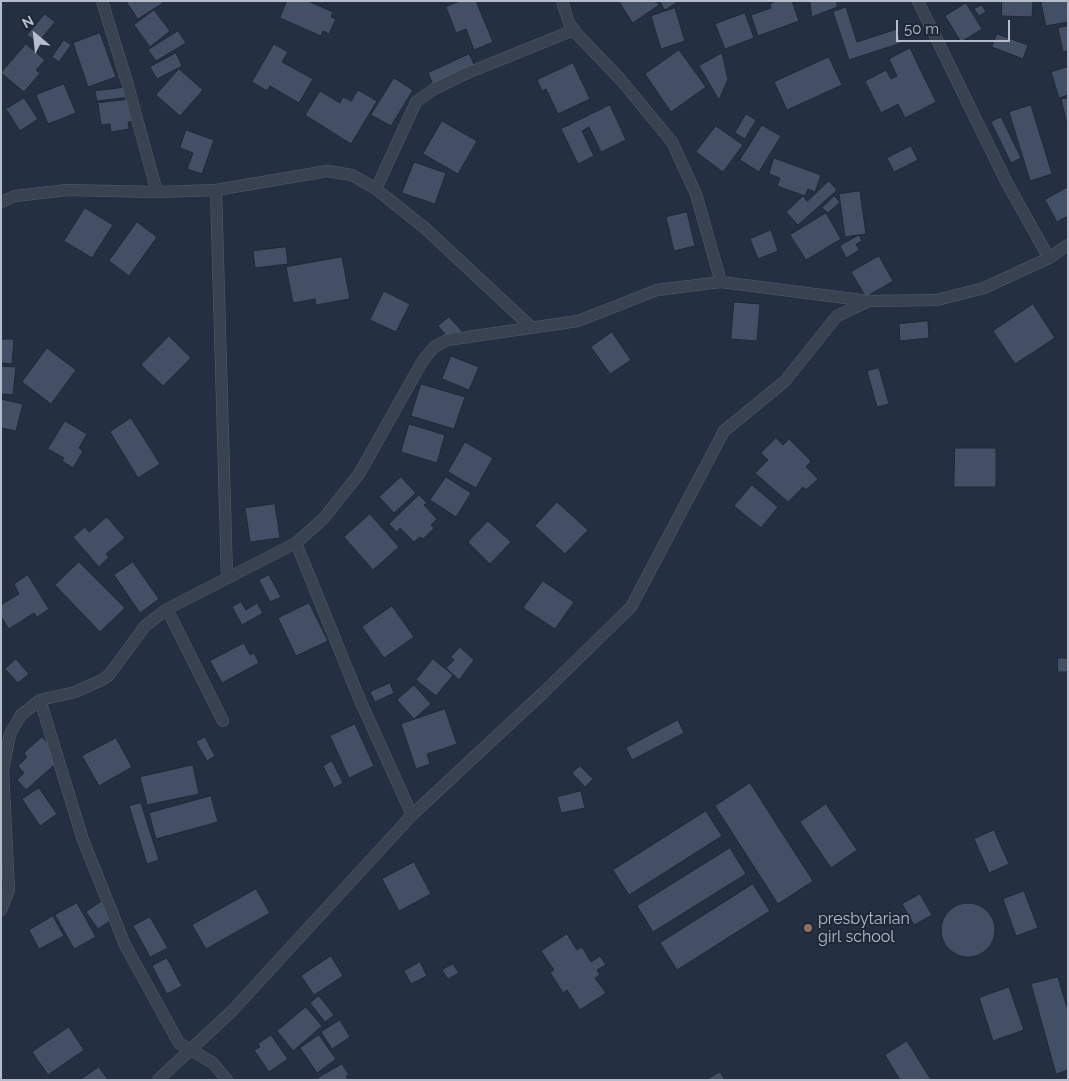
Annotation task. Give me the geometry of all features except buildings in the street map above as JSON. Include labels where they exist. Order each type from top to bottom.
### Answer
[{"type":"street","points":[[102,1],[127,82],[157,192]]},
{"type":"street","points":[[562,1],[569,23],[574,30],[621,80],[672,142],[696,194],[721,282]]},
{"type":"street","points":[[918,1],[1007,182],[1049,258]]},
{"type":"street","points":[[376,189],[416,102],[434,89],[465,74],[574,30]]},
{"type":"street","points":[[1,202],[15,196],[68,190],[157,192],[216,190],[328,171],[352,175],[376,189],[426,229],[531,327]]},
{"type":"street","points":[[216,190],[227,577]]},
{"type":"street","points":[[1,910],[9,890],[4,770],[10,734],[22,715],[40,700],[75,692],[102,680],[109,675],[145,626],[167,608],[296,543],[323,519],[360,474],[422,362],[434,347],[447,340],[578,321],[657,290],[721,282],[869,301],[937,300],[984,288],[1049,258],[1068,245]]},
{"type":"street","points":[[158,1080],[232,1011],[412,815],[632,607],[724,432],[785,381],[837,316],[869,301]]},
{"type":"street","points":[[296,543],[359,698],[412,815]]},
{"type":"street","points":[[167,608],[223,721]]},
{"type":"street","points":[[40,700],[83,840],[125,945],[179,1043],[213,1064],[227,1080]]},
{"type":"place","name":"presbytarian girl school","points":[[808,928]]}]
